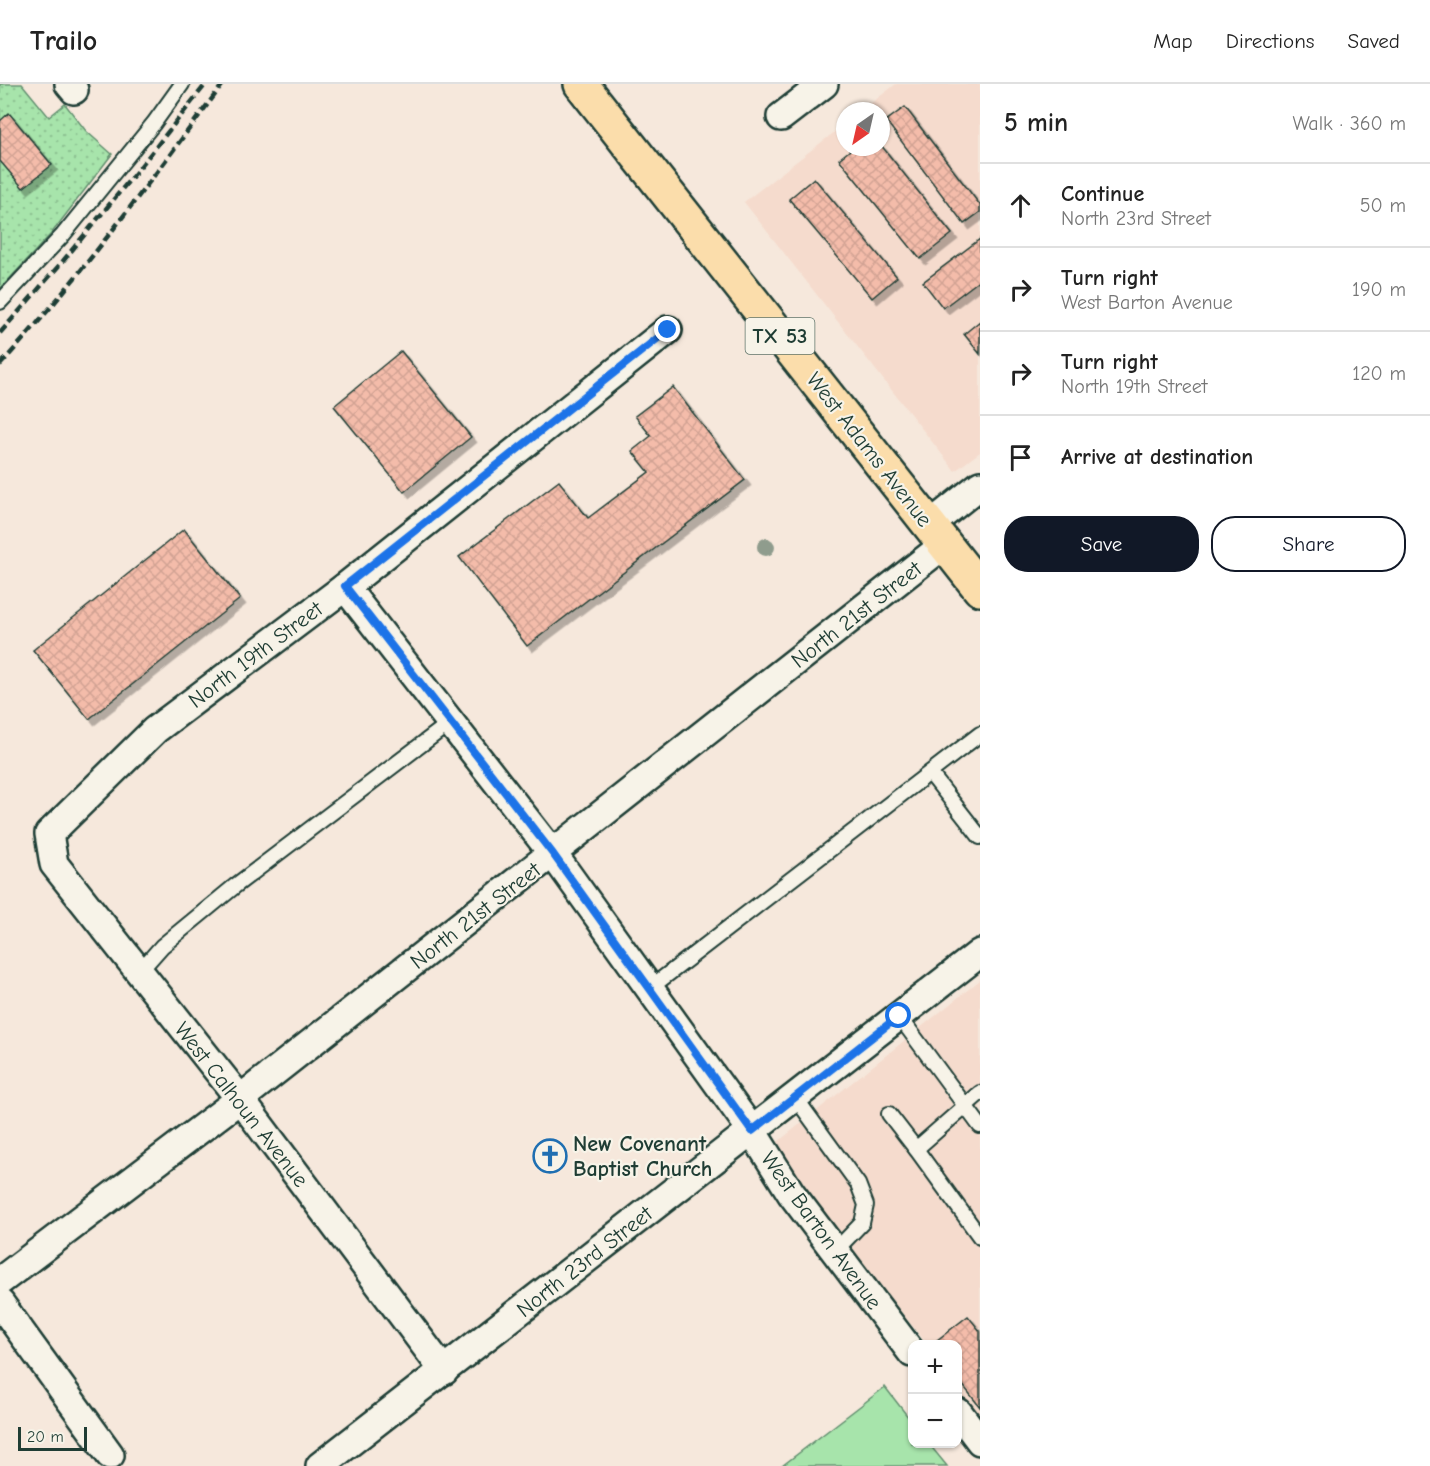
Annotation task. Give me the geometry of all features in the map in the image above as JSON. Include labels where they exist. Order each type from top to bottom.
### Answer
[{"type":"main road","name":"West Adams Avenue","points":[[580,84],[980,589]]},
{"type":"street","points":[[781,117],[824,84]]},
{"type":"street","name":"North 19th Street","points":[[49,834],[155,730],[345,586],[668,330]]},
{"type":"street","name":"North 21st Street","points":[[0,1281],[240,1099],[553,854],[937,535],[980,485]]},
{"type":"street","name":"West Barton Avenue","points":[[345,586],[553,854],[752,1131],[791,1193],[908,1348]]},
{"type":"street","name":"West Calhoun Avenue","points":[[49,834],[54,864],[240,1099],[444,1371]]},
{"type":"street","name":"North 23rd Street","points":[[320,1466],[980,953]]},
{"type":"street","points":[[0,1303],[110,1455]]},
{"type":"street","points":[[962,1418],[980,1441]]},
{"type":"lane","points":[[0,302],[63,235],[154,123],[182,84]]},
{"type":"lane","points":[[139,972],[162,946],[235,886],[451,722]]},
{"type":"lane","points":[[650,988],[980,734]]},
{"type":"lane","points":[[930,773],[980,837]]},
{"type":"lane","points":[[899,1016],[980,1126]]},
{"type":"lane","points":[[916,1149],[980,1093]]},
{"type":"lane","points":[[795,1097],[858,1184],[866,1205],[862,1223],[834,1251]]},
{"type":"lane","points":[[889,1114],[980,1237]]},
{"type":"shaded area","points":[[896,84],[980,84],[980,452],[955,471],[744,202],[836,131],[836,156],[890,156],[890,102],[873,102]]},
{"type":"shaded area","points":[[980,980],[980,1428],[962,1405],[962,1340],[924,1340],[769,1149]]},
{"type":"green space","points":[[0,84],[22,84],[49,117],[65,104],[86,131],[112,154],[51,234],[0,289]]},
{"type":"green space","points":[[885,1387],[908,1417],[908,1448],[932,1448],[947,1466],[782,1466]]},
{"type":"building","points":[[905,107],[980,205],[980,212],[964,224],[890,126],[890,118]]},
{"type":"building","points":[[9,113],[52,165],[23,188],[0,161],[0,121]]},
{"type":"building","points":[[843,156],[890,156],[952,234],[920,259],[839,159]]},
{"type":"building","points":[[814,178],[897,277],[872,298],[789,199]]},
{"type":"building","points":[[980,239],[980,280],[943,308],[923,282]]},
{"type":"building","points":[[980,321],[980,354],[964,334]]},
{"type":"building","points":[[401,351],[471,437],[404,492],[334,406]]},
{"type":"building","points":[[673,387],[745,480],[527,646],[459,557],[559,481],[588,518],[649,472],[632,451],[651,436],[635,416]]},
{"type":"building","points":[[184,529],[240,599],[89,719],[33,650]]},
{"type":"building","points":[[968,1316],[980,1331],[980,1407],[962,1384],[962,1340],[937,1340]]},
{"type":"railway","points":[[0,333],[63,261],[206,84]]},
{"type":"railway","points":[[0,365],[87,262],[223,84]]},
{"type":"place","name":"New Covenant Baptist Church","points":[[550,1156]]},
{"type":"route","points":[[668,330],[345,586],[553,854],[752,1131],[899,1016]]}]
